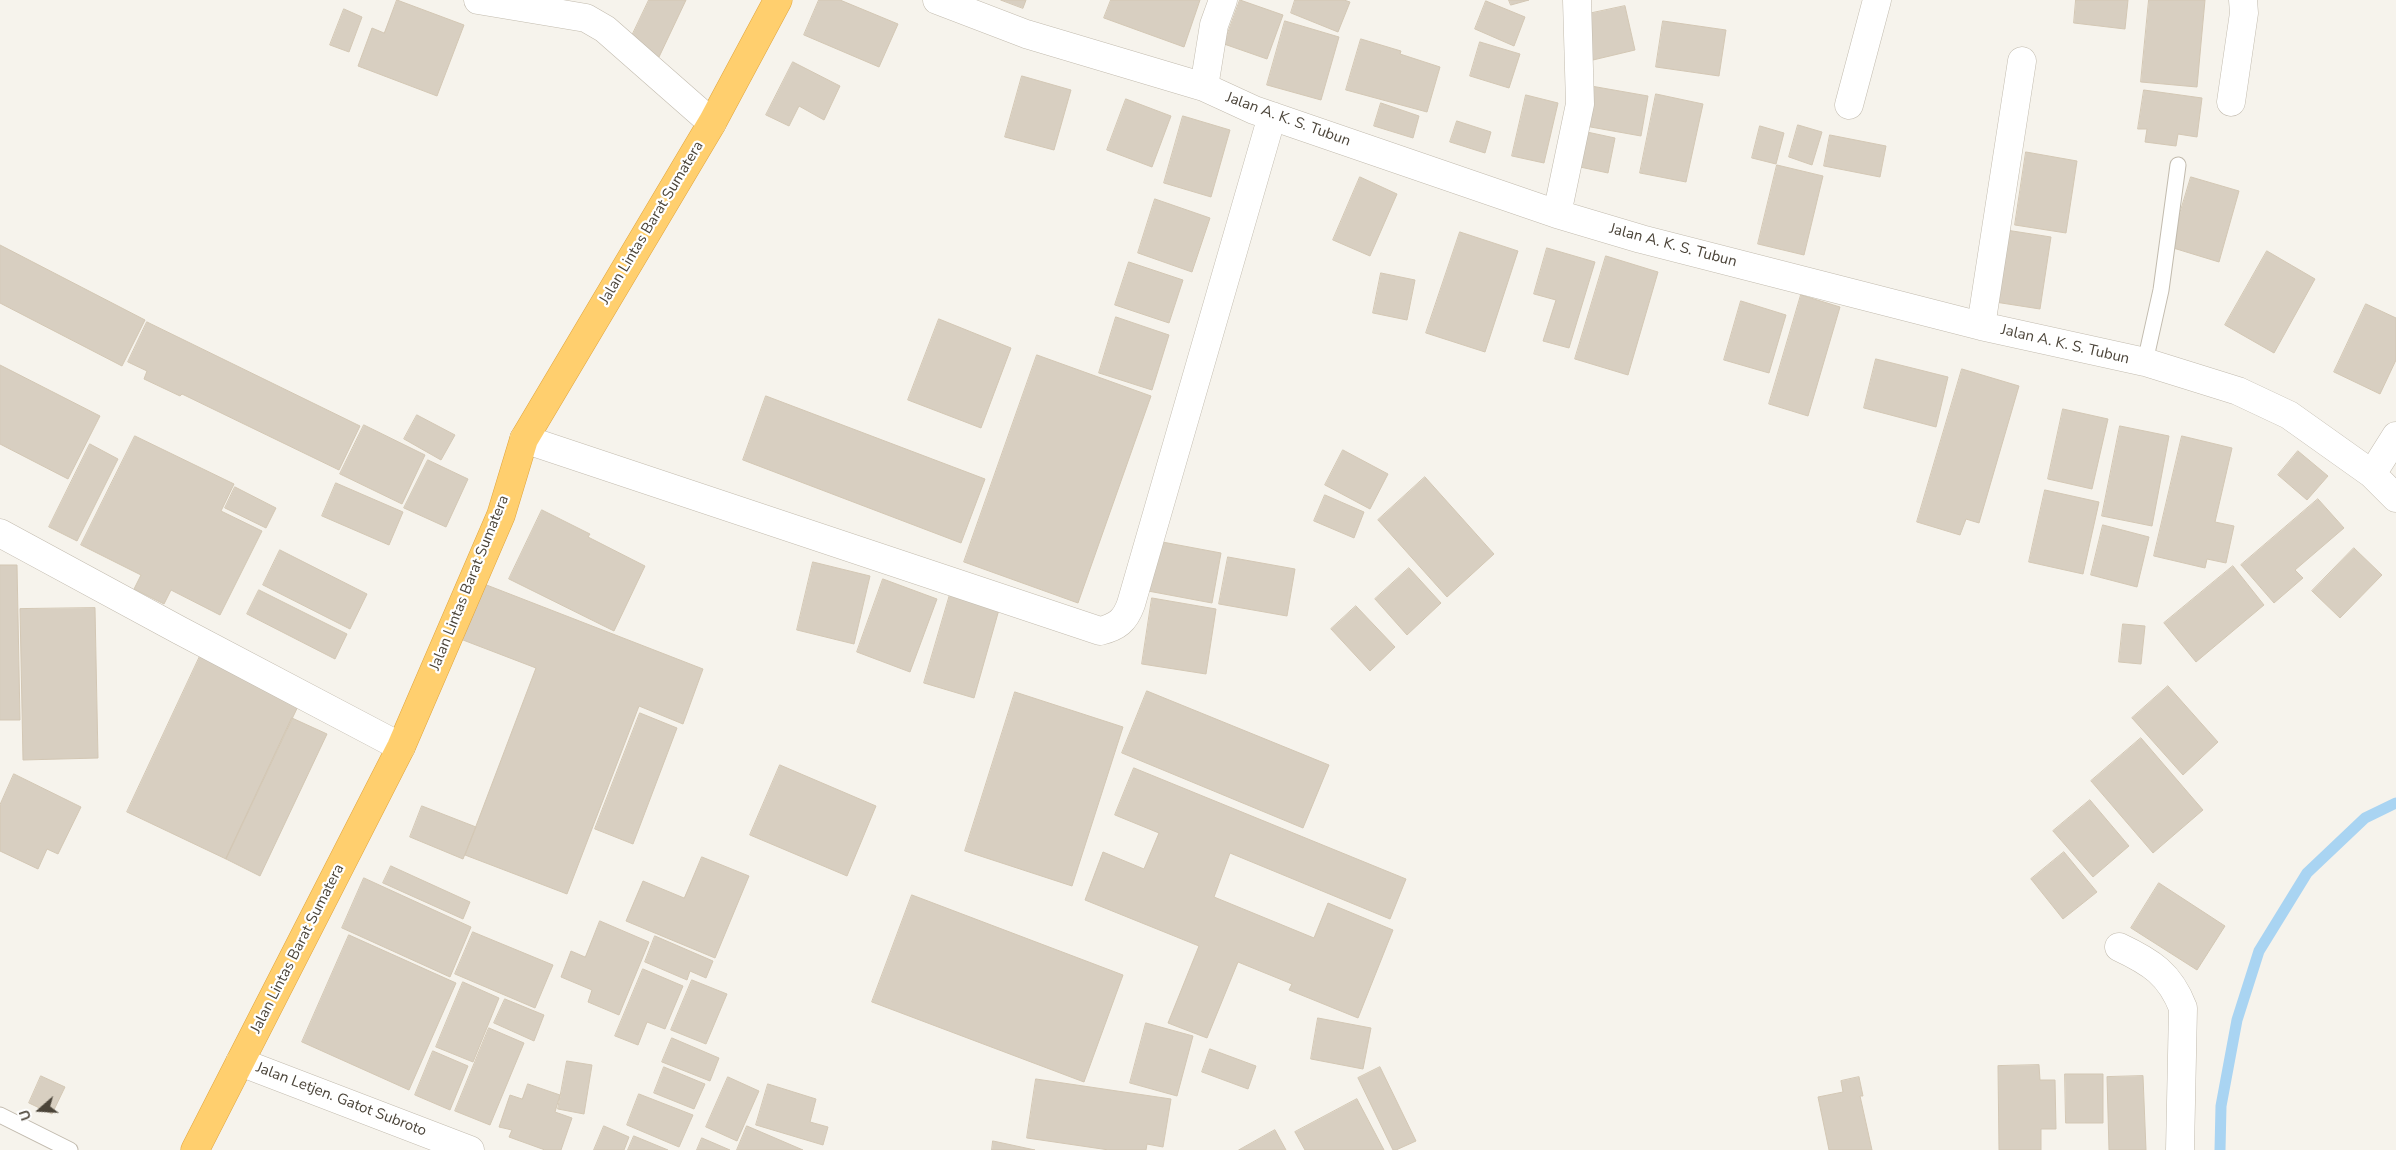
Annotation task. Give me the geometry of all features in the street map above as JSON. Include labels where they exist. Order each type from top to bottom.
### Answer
[{"type":"highway","name":"Jalan Lintas Barat Sumatera","points":[[195,1150],[401,747],[502,514],[524,438],[712,123],[778,0]]},
{"type":"street","points":[[478,0],[586,18],[605,29],[712,123]]},
{"type":"street","name":"Jalan A. K. S. Tubun","points":[[937,0],[1026,34],[1204,87],[1272,116],[1557,214],[1641,239],[1981,326],[2145,362],[2238,391],[2289,415],[2372,474],[2396,498]]},
{"type":"street","points":[[1204,87],[1214,25],[1223,0]]},
{"type":"street","points":[[1557,214],[1580,104],[1577,0]]},
{"type":"street","points":[[1849,104],[1877,0]]},
{"type":"street","points":[[2232,102],[2243,0]]},
{"type":"street","points":[[1981,326],[2022,61]]},
{"type":"street","points":[[524,438],[1100,631],[1115,627],[1127,616],[1132,604],[1272,116]]},
{"type":"street","points":[[2372,474],[2396,436]]},
{"type":"street","points":[[0,533],[401,747]]},
{"type":"street","points":[[2119,947],[2156,968],[2176,989],[2183,1008],[2180,1150]]},
{"type":"street","name":"Jalan Letjen. Gatot Subroto","points":[[240,1062],[470,1150]]},
{"type":"lane","points":[[2145,362],[2160,290],[2178,165]]},
{"type":"lane","points":[[0,1115],[70,1150]]},
{"type":"building","points":[[397,0],[464,25],[437,96],[358,66],[372,28],[384,33]]},
{"type":"building","points":[[649,0],[686,0],[659,57],[629,42]]},
{"type":"building","points":[[819,0],[840,0],[898,24],[879,67],[804,35]]},
{"type":"building","points":[[1001,0],[1026,0],[1023,8]]},
{"type":"building","points":[[1111,0],[1200,0],[1184,47],[1104,18]]},
{"type":"building","points":[[1240,0],[1283,15],[1267,59],[1224,44]]},
{"type":"building","points":[[1295,0],[1344,0],[1350,2],[1338,32],[1291,13]]},
{"type":"building","points":[[1509,0],[1529,0],[1511,5]]},
{"type":"building","points":[[2076,0],[2128,0],[2125,29],[2074,23]]},
{"type":"building","points":[[2149,0],[2205,0],[2197,87],[2141,82]]},
{"type":"building","points":[[1486,1],[1525,17],[1514,46],[1475,29]]},
{"type":"building","points":[[1625,6],[1635,50],[1593,60],[1583,15]]},
{"type":"building","points":[[344,9],[362,17],[349,52],[330,45]]},
{"type":"building","points":[[1285,21],[1339,37],[1321,100],[1267,85]]},
{"type":"building","points":[[1663,21],[1726,30],[1719,76],[1656,67]]},
{"type":"building","points":[[1361,39],[1401,51],[1400,54],[1440,67],[1427,112],[1346,90]]},
{"type":"building","points":[[1480,42],[1520,54],[1509,88],[1470,76]]},
{"type":"building","points":[[793,62],[840,86],[824,120],[799,106],[789,126],[766,115]]},
{"type":"building","points":[[1022,76],[1071,90],[1054,150],[1005,137]]},
{"type":"building","points":[[1591,86],[1648,96],[1641,136],[1585,126]]},
{"type":"building","points":[[2144,90],[2202,98],[2197,137],[2178,134],[2176,146],[2145,142],[2147,129],[2138,129]]},
{"type":"building","points":[[1656,94],[1703,104],[1686,182],[1640,173]]},
{"type":"building","points":[[1526,95],[1558,103],[1544,163],[1512,156]]},
{"type":"building","points":[[1126,99],[1171,116],[1152,167],[1107,150]]},
{"type":"building","points":[[1381,103],[1419,116],[1413,138],[1374,126]]},
{"type":"building","points":[[1183,116],[1230,130],[1211,197],[1164,183]]},
{"type":"building","points":[[1457,121],[1491,132],[1485,153],[1450,142]]},
{"type":"building","points":[[1798,125],[1822,132],[1812,165],[1789,157]]},
{"type":"building","points":[[1760,126],[1784,133],[1776,164],[1752,158]]},
{"type":"building","points":[[1587,132],[1615,138],[1608,173],[1580,167]]},
{"type":"building","points":[[1830,135],[1886,146],[1880,177],[1824,166]]},
{"type":"building","points":[[2026,152],[2077,161],[2066,233],[2015,225]]},
{"type":"building","points":[[1777,165],[1823,176],[1804,255],[1758,244]]},
{"type":"building","points":[[1360,177],[1397,194],[1370,256],[1333,240]]},
{"type":"building","points":[[2191,177],[2239,191],[2219,262],[2170,247]]},
{"type":"building","points":[[1155,199],[1210,218],[1192,272],[1138,253]]},
{"type":"building","points":[[2006,230],[2051,237],[2040,309],[1995,302]]},
{"type":"building","points":[[1460,232],[1518,251],[1485,352],[1426,333]]},
{"type":"building","points":[[0,245],[145,320],[122,366],[0,303]]},
{"type":"building","points":[[1547,248],[1595,262],[1569,348],[1543,341],[1556,300],[1534,294]]},
{"type":"building","points":[[2267,251],[2315,279],[2274,353],[2225,325]]},
{"type":"building","points":[[1606,256],[1658,272],[1628,375],[1575,359]]},
{"type":"building","points":[[1129,262],[1183,280],[1169,323],[1115,305]]},
{"type":"building","points":[[1381,273],[1415,280],[1407,320],[1373,313]]},
{"type":"building","points":[[1801,295],[1840,307],[1808,416],[1769,404]]},
{"type":"building","points":[[1741,301],[1786,315],[1769,373],[1724,360]]},
{"type":"building","points":[[2366,304],[2396,318],[2396,360],[2380,394],[2334,372]]},
{"type":"building","points":[[1116,317],[1169,335],[1152,390],[1099,373]]},
{"type":"building","points":[[939,319],[1011,348],[981,428],[908,400]]},
{"type":"building","points":[[147,322],[360,426],[339,470],[182,394],[180,396],[144,379],[147,371],[128,362]]},
{"type":"building","points":[[1037,355],[1151,396],[1078,603],[964,562]]},
{"type":"building","points":[[1876,359],[1948,377],[1936,427],[1864,408]]},
{"type":"building","points":[[0,365],[100,416],[68,479],[0,444]]},
{"type":"building","points":[[1962,369],[2019,386],[1979,523],[1966,519],[1960,535],[1917,522]]},
{"type":"building","points":[[766,396],[985,479],[961,543],[743,460]]},
{"type":"building","points":[[2063,409],[2108,419],[2092,489],[2048,479]]},
{"type":"building","points":[[417,415],[455,435],[441,460],[404,439]]},
{"type":"building","points":[[364,425],[425,455],[402,504],[340,474]]},
{"type":"building","points":[[2120,426],[2169,436],[2152,526],[2102,516]]},
{"type":"building","points":[[135,436],[234,484],[221,511],[262,531],[220,615],[171,590],[164,604],[134,589],[141,575],[81,545]]},
{"type":"building","points":[[2182,436],[2232,448],[2215,522],[2234,526],[2226,563],[2207,559],[2205,568],[2154,556]]},
{"type":"building","points":[[90,444],[118,459],[77,541],[49,527]]},
{"type":"building","points":[[1343,450],[1388,474],[1370,509],[1325,485]]},
{"type":"building","points":[[2298,451],[2328,476],[2307,500],[2278,475]]},
{"type":"building","points":[[428,460],[468,479],[446,527],[404,508]]},
{"type":"building","points":[[1425,477],[1494,554],[1447,597],[1378,520]]},
{"type":"building","points":[[336,483],[403,512],[389,545],[322,516]]},
{"type":"building","points":[[235,487],[276,508],[266,528],[225,508]]},
{"type":"building","points":[[2045,490],[2099,502],[2083,574],[2029,562]]},
{"type":"building","points":[[1325,495],[1364,512],[1354,538],[1314,521]]},
{"type":"building","points":[[2318,499],[2344,528],[2295,570],[2303,578],[2274,603],[2241,565]]},
{"type":"building","points":[[542,510],[590,534],[588,537],[645,566],[614,631],[509,579]]},
{"type":"building","points":[[2103,525],[2149,537],[2137,587],[2091,575]]},
{"type":"building","points":[[1157,541],[1221,553],[1212,603],[1148,591]]},
{"type":"building","points":[[2354,548],[2382,575],[2340,618],[2312,591]]},
{"type":"building","points":[[280,550],[367,594],[350,629],[263,585]]},
{"type":"building","points":[[1228,557],[1295,569],[1287,616],[1219,604]]},
{"type":"building","points":[[813,562],[870,576],[854,644],[797,630]]},
{"type":"building","points":[[0,565],[17,565],[20,720],[0,720]]},
{"type":"building","points":[[2233,566],[2264,605],[2196,662],[2164,623]]},
{"type":"building","points":[[1409,568],[1441,603],[1407,635],[1375,599]]},
{"type":"building","points":[[883,579],[937,599],[910,672],[857,652]]},
{"type":"building","points":[[484,584],[703,669],[683,724],[639,706],[567,894],[465,855],[536,668],[463,640]]},
{"type":"building","points":[[259,590],[347,634],[335,659],[247,614]]},
{"type":"building","points":[[951,591],[1000,606],[974,698],[924,683]]},
{"type":"building","points":[[1152,598],[1216,609],[1206,674],[1142,664]]},
{"type":"building","points":[[1356,606],[1395,647],[1370,671],[1331,629]]},
{"type":"building","points":[[95,608],[98,758],[23,760],[20,609]]},
{"type":"building","points":[[2123,624],[2145,626],[2141,664],[2119,662]]},
{"type":"building","points":[[201,654],[300,702],[226,859],[127,812]]},
{"type":"building","points":[[2168,686],[2218,742],[2183,775],[2132,718]]},
{"type":"building","points":[[1147,691],[1329,765],[1303,828],[1122,753]]},
{"type":"building","points":[[1015,692],[1123,727],[1072,886],[965,851]]},
{"type":"building","points":[[640,713],[677,728],[633,844],[595,829]]},
{"type":"building","points":[[292,718],[327,734],[260,876],[226,859]]},
{"type":"building","points":[[2141,738],[2203,810],[2153,853],[2091,781]]},
{"type":"building","points":[[780,765],[876,806],[847,876],[750,835]]},
{"type":"building","points":[[1134,768],[1406,879],[1390,919],[1230,853],[1214,897],[1314,938],[1328,903],[1393,930],[1358,1018],[1289,990],[1292,984],[1238,962],[1207,1038],[1168,1023],[1199,946],[1085,900],[1103,852],[1144,869],[1159,833],[1115,815]]},
{"type":"building","points":[[14,774],[81,807],[58,854],[47,849],[38,869],[0,851],[0,805]]},
{"type":"building","points":[[2090,800],[2129,846],[2093,877],[2053,831]]},
{"type":"building","points":[[422,806],[476,827],[463,859],[410,837]]},
{"type":"building","points":[[2064,852],[2097,892],[2063,919],[2031,879]]},
{"type":"building","points":[[702,857],[749,876],[715,958],[626,921],[643,881],[684,898]]},
{"type":"building","points":[[391,866],[470,902],[463,919],[383,883]]},
{"type":"building","points":[[364,878],[471,927],[450,977],[342,928]]},
{"type":"building","points":[[2159,883],[2225,926],[2197,970],[2131,928]]},
{"type":"building","points":[[912,895],[1123,975],[1084,1082],[872,1002]]},
{"type":"building","points":[[600,921],[649,942],[619,1015],[588,1002],[592,990],[561,977],[571,951],[585,957]]},
{"type":"building","points":[[473,932],[553,965],[535,1008],[455,974]]},
{"type":"building","points":[[349,935],[456,983],[409,1090],[302,1042]]},
{"type":"building","points":[[655,936],[713,961],[706,978],[690,971],[687,980],[645,962]]},
{"type":"building","points":[[643,969],[683,986],[665,1029],[647,1022],[638,1045],[615,1036]]},
{"type":"building","points":[[692,980],[727,994],[706,1044],[671,1030]]},
{"type":"building","points":[[463,982],[499,998],[473,1062],[436,1047]]},
{"type":"building","points":[[505,999],[544,1015],[534,1041],[494,1023]]},
{"type":"building","points":[[1318,1018],[1371,1028],[1363,1069],[1311,1059]]},
{"type":"building","points":[[1146,1023],[1193,1036],[1177,1096],[1130,1083]]},
{"type":"building","points":[[489,1028],[524,1043],[490,1125],[455,1111]]},
{"type":"building","points":[[672,1038],[719,1058],[710,1081],[662,1062]]},
{"type":"building","points":[[1210,1049],[1256,1066],[1248,1089],[1202,1072]]},
{"type":"building","points":[[433,1051],[468,1066],[450,1110],[415,1095]]},
{"type":"building","points":[[567,1061],[592,1065],[584,1114],[558,1109]]},
{"type":"building","points":[[2039,1065],[2040,1080],[2055,1080],[2056,1129],[2041,1129],[2041,1150],[1999,1150],[1998,1066]]},
{"type":"building","points":[[664,1067],[705,1084],[694,1109],[654,1093]]},
{"type":"building","points":[[1380,1067],[1416,1141],[1396,1150],[1393,1150],[1358,1078]]},
{"type":"building","points":[[2065,1074],[2103,1074],[2103,1123],[2066,1123]]},
{"type":"building","points":[[41,1076],[65,1087],[52,1114],[29,1103]]},
{"type":"building","points":[[2143,1076],[2146,1150],[2109,1150],[2107,1077]]},
{"type":"building","points":[[728,1077],[759,1091],[737,1141],[706,1127]]},
{"type":"building","points":[[1859,1077],[1863,1096],[1860,1096],[1872,1150],[1829,1150],[1818,1097],[1843,1092],[1841,1081]]},
{"type":"building","points":[[1036,1079],[1171,1099],[1163,1147],[1147,1144],[1146,1150],[1109,1150],[1027,1138]]},
{"type":"building","points":[[528,1084],[560,1095],[555,1112],[572,1118],[561,1150],[545,1150],[509,1137],[512,1130],[499,1127],[510,1095],[522,1099]]},
{"type":"building","points":[[768,1084],[816,1099],[810,1122],[828,1127],[823,1145],[756,1125]]},
{"type":"building","points":[[639,1094],[693,1115],[679,1147],[627,1125]]},
{"type":"building","points":[[1357,1099],[1384,1150],[1305,1150],[1295,1132]]},
{"type":"building","points":[[604,1126],[629,1137],[624,1150],[594,1150]]},
{"type":"building","points":[[747,1126],[803,1150],[737,1150]]},
{"type":"building","points":[[1275,1130],[1286,1150],[1239,1150]]},
{"type":"building","points":[[634,1136],[668,1150],[628,1150]]},
{"type":"building","points":[[702,1138],[730,1150],[697,1150]]},
{"type":"building","points":[[993,1141],[1035,1150],[992,1150]]},
{"type":"waterway","points":[[2220,1150],[2221,1106],[2237,1020],[2259,951],[2307,873],[2365,818],[2396,803]]}]
